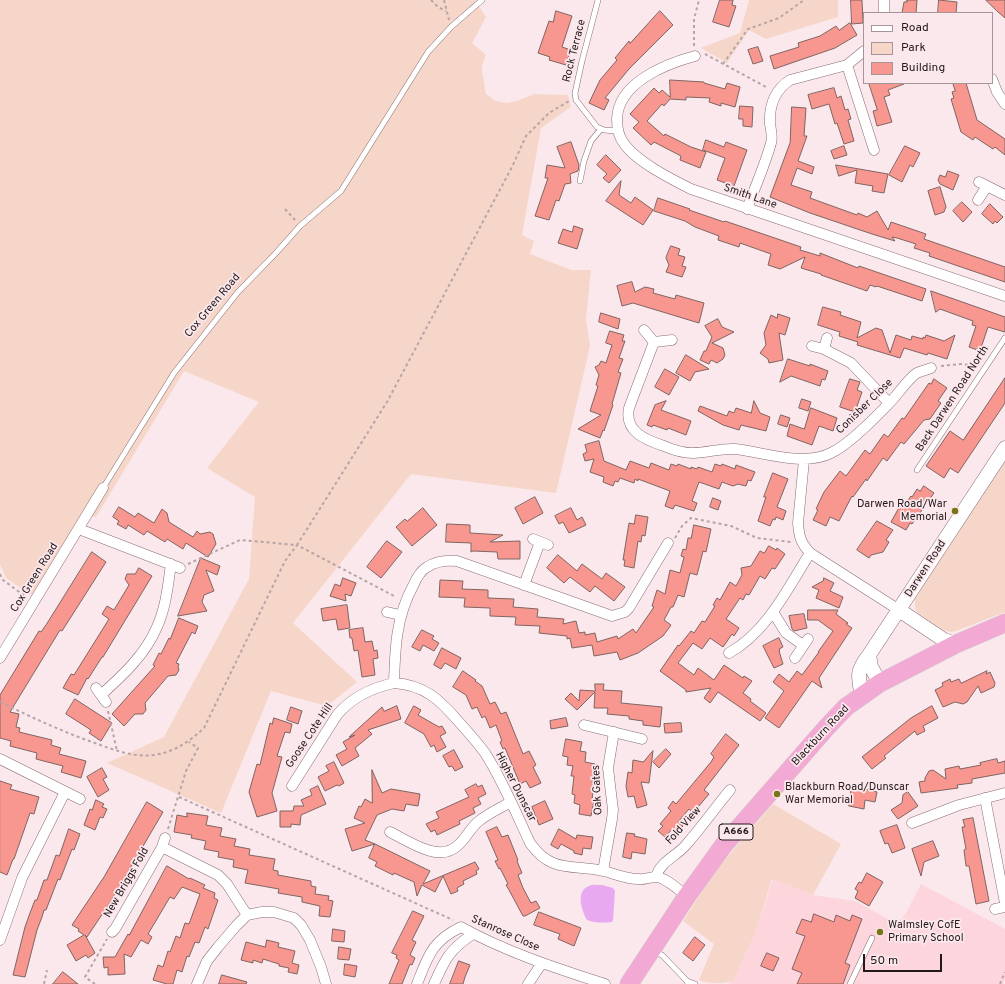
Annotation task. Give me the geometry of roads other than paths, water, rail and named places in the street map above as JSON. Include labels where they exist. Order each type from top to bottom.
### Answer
[{"type":"highway","name":"Blackburn Road","points":[[629,984],[687,896],[723,846],[816,739],[846,707],[880,683],[956,644],[1005,623]]},
{"type":"main road","name":"Darwen Road","points":[[862,696],[858,679],[858,672],[861,665],[899,610],[1005,448]]},
{"type":"main road","name":"Darwen Road","points":[[899,610],[944,640],[956,644]]},
{"type":"main road","points":[[869,655],[871,667],[880,683]]},
{"type":"street","points":[[884,0],[884,12]]},
{"type":"street","points":[[747,209],[772,141],[770,123],[773,100],[776,92],[783,84],[790,80],[847,65],[863,51]]},
{"type":"street","points":[[617,131],[617,112],[625,94],[632,87],[652,74],[670,65],[695,58]]},
{"type":"street","points":[[847,65],[876,149],[864,154]]},
{"type":"street","points":[[993,82],[997,92],[1005,104]]},
{"type":"street","name":"Smith Lane","points":[[617,131],[623,142],[631,151],[656,170],[691,189],[1005,296]]},
{"type":"street","points":[[978,200],[983,184],[1005,195]]},
{"type":"street","points":[[644,330],[654,342]]},
{"type":"street","points":[[824,349],[827,338]]},
{"type":"street","points":[[654,342],[672,340]]},
{"type":"street","points":[[654,342],[628,414],[631,426],[641,437],[685,453],[734,449],[804,460],[798,523],[798,533],[802,543],[810,553],[899,610]]},
{"type":"street","points":[[812,346],[824,349],[851,363],[889,403]]},
{"type":"street","name":"Conisber Close","points":[[804,460],[830,454],[839,448],[865,427],[889,403],[913,370],[931,368]]},
{"type":"street","name":"Cox Green Road","points":[[0,658],[103,488]]},
{"type":"street","points":[[79,529],[176,566],[158,626],[149,643],[124,674],[101,695]]},
{"type":"street","points":[[524,585],[541,542]]},
{"type":"street","points":[[394,683],[397,632],[400,615],[418,576],[427,567],[447,560],[457,561],[605,615],[612,616],[625,612],[629,608],[668,542]]},
{"type":"street","points":[[729,653],[744,643],[757,631],[773,612],[810,553]]},
{"type":"street","points":[[387,612],[400,615]]},
{"type":"street","points":[[773,612],[786,633],[806,642],[795,658]]},
{"type":"street","name":"Goose Cote Hill","points":[[292,786],[337,715],[344,707],[368,691],[379,686],[394,683]]},
{"type":"street","name":"Higher Dunscar","points":[[394,683],[405,683],[431,694],[443,703],[484,752],[495,770],[530,843],[537,853],[545,860],[555,865],[567,868],[604,871],[636,880],[656,877]]},
{"type":"street","points":[[584,725],[642,739]]},
{"type":"street","name":"Oak Gates","points":[[604,871],[613,810],[608,768],[614,732]]},
{"type":"street","points":[[0,760],[80,798]]},
{"type":"street","name":"Fold View","points":[[656,877],[661,866],[684,846],[730,790]]},
{"type":"street","points":[[0,940],[22,878],[65,792]]},
{"type":"street","points":[[912,823],[960,805],[1005,793]]},
{"type":"street","points":[[985,798],[1005,903]]},
{"type":"street","points":[[405,827],[395,834],[432,852],[449,852],[461,843],[474,825],[480,820],[511,802]]},
{"type":"street","name":"New Briggs Fold","points":[[112,932],[164,842],[218,875],[227,884],[247,915]]},
{"type":"street","points":[[656,877],[663,879],[687,896]]},
{"type":"street","points":[[995,909],[1005,907]]},
{"type":"street","points":[[197,984],[211,957],[236,926],[247,915],[262,912],[274,912],[294,918],[301,925],[310,940],[326,984]]},
{"type":"street","name":"Stanrose Close","points":[[417,984],[432,949],[447,934],[461,928],[542,963],[605,984]]},
{"type":"street","points":[[434,984],[442,965],[451,951],[460,942],[473,934]]},
{"type":"street","name":"Stanrose Close","points":[[528,984],[542,963]]},
{"type":"lane","name":"Cox Green Road","points":[[103,488],[174,373],[238,292],[300,226],[341,191],[428,52],[451,27],[482,0]]},
{"type":"lane","name":"Rock Terrace","points":[[598,0],[575,93],[580,106],[597,127],[601,129]]},
{"type":"lane","points":[[580,182],[584,161],[591,141],[601,129],[617,131]]},
{"type":"lane","name":"Back Darwen Road North","points":[[917,470],[1005,338]]},
{"type":"lane","points":[[850,984],[872,938]]},
{"type":"lane","points":[[652,950],[662,955],[688,982],[695,984]]},
{"type":"place","name":"Darwen Road/War Memorial","points":[[955,511]]},
{"type":"place","name":"Blackburn Road/Dunscar War Memorial","points":[[777,794]]},
{"type":"place","name":"Walmsley CofE Primary School","points":[[880,932]]}]
